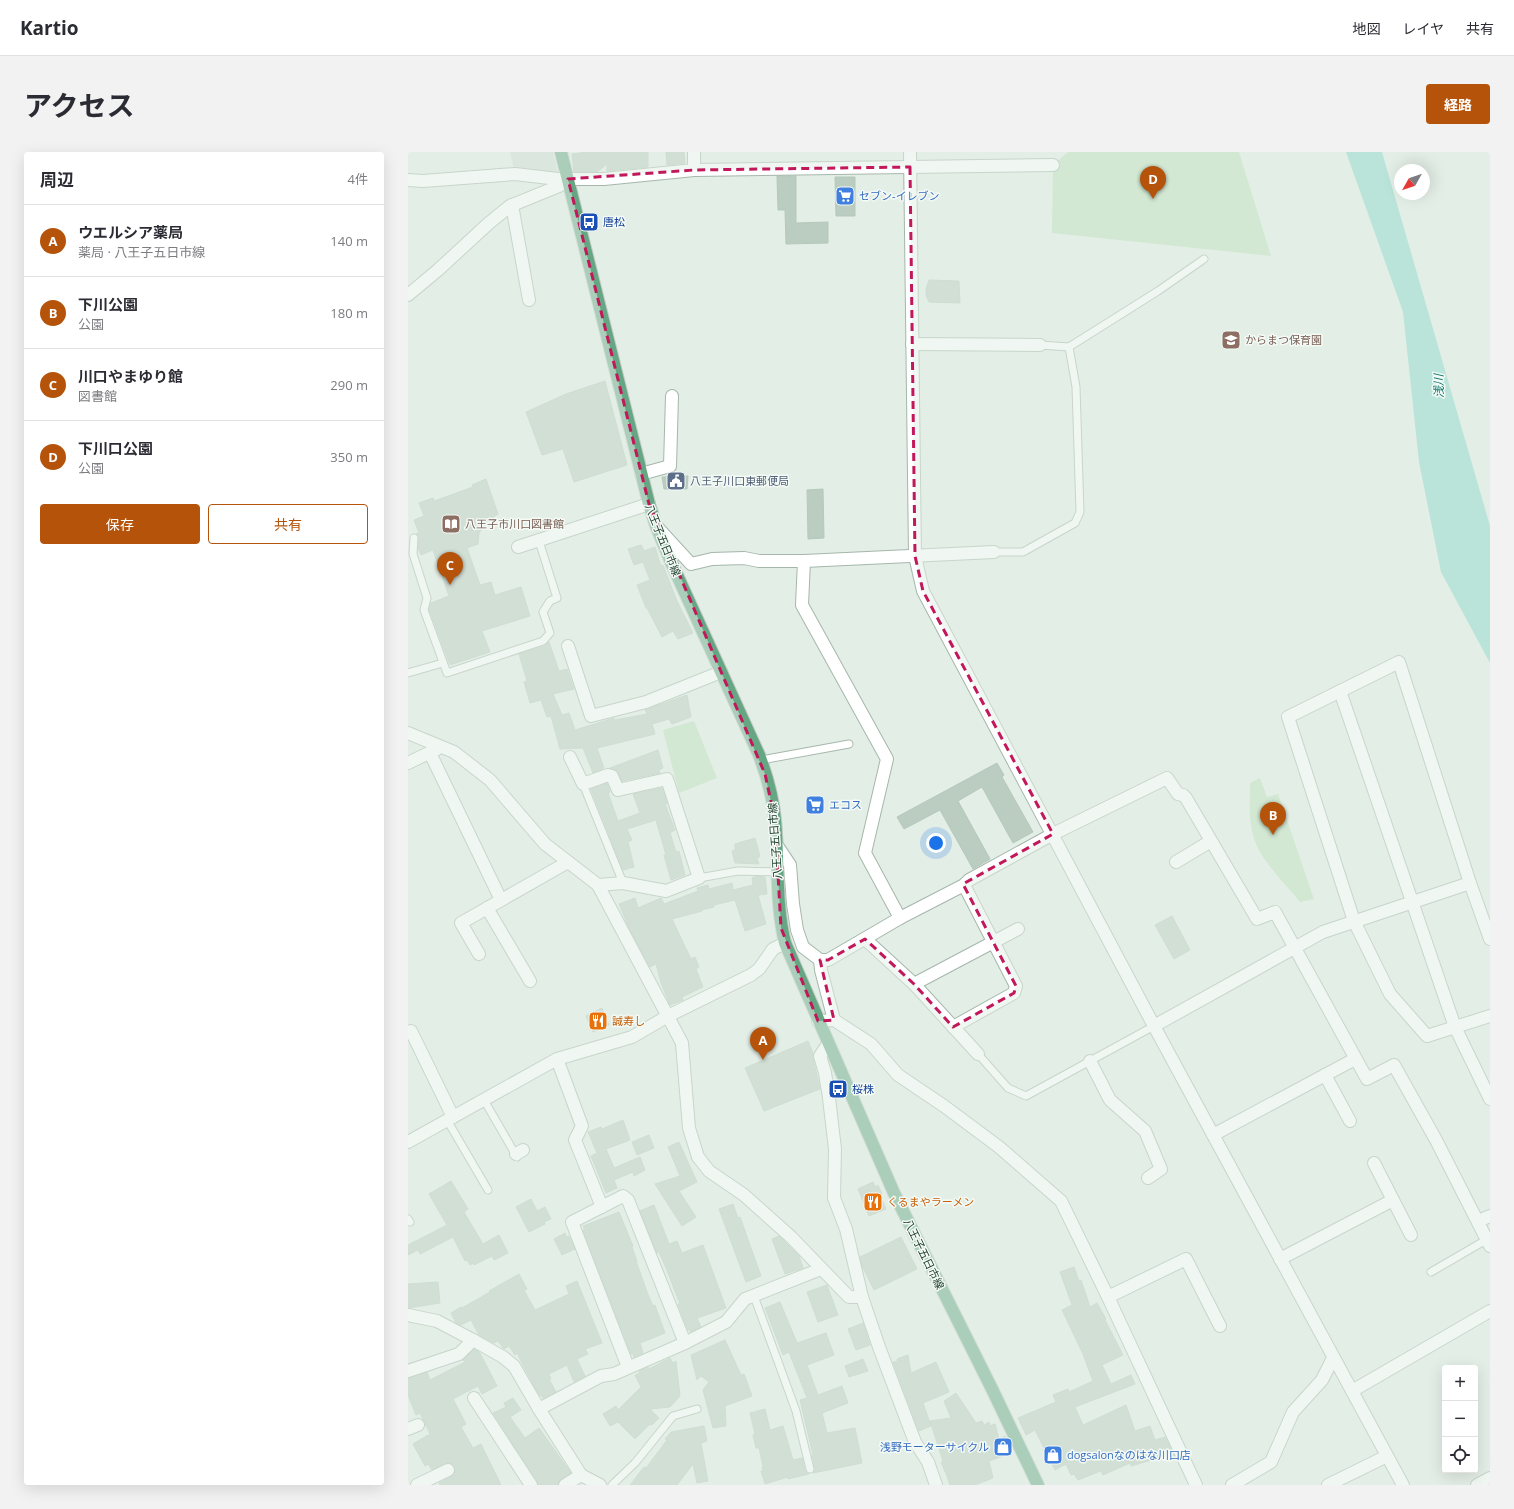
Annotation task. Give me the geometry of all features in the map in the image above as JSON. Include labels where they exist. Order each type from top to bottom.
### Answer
[{"type":"main road","name":"八王子五日市線","points":[[562,152],[641,474],[656,526],[761,760],[771,794],[775,820],[779,913],[785,943],[894,1193],[992,1389],[1038,1485]]},
{"type":"street","points":[[694,152],[694,170]]},
{"type":"street","points":[[910,152],[915,556],[923,591],[1154,1026],[1402,1485]]},
{"type":"street","points":[[408,180],[423,181],[515,174],[568,179],[604,179],[694,170],[1053,165]]},
{"type":"street","points":[[408,295],[438,270],[489,222],[512,205],[559,186],[568,179]]},
{"type":"street","points":[[512,205],[529,300]]},
{"type":"street","points":[[912,344],[1040,345]]},
{"type":"street","points":[[641,474],[670,466],[672,396]]},
{"type":"street","points":[[518,547],[649,504]]},
{"type":"street","points":[[656,526],[691,564],[712,560],[744,558],[759,561],[804,561],[994,552]]},
{"type":"street","points":[[804,561],[802,605],[887,759],[865,853],[900,918]]},
{"type":"street","points":[[568,646],[591,716],[646,702],[721,672]]},
{"type":"street","points":[[1490,939],[1470,883],[1399,662],[1288,717],[1354,920],[1390,994],[1427,1036],[1490,1016]]},
{"type":"street","points":[[1340,692],[1455,1027],[1490,1099]]},
{"type":"street","points":[[408,733],[454,752],[490,780],[545,844],[598,885],[682,1043],[689,1128],[698,1158],[709,1171],[744,1195],[791,1237],[849,1297],[862,1297]]},
{"type":"street","points":[[408,763],[442,747]]},
{"type":"street","points":[[430,753],[500,900]]},
{"type":"street","points":[[570,757],[583,784],[608,775],[612,776],[618,790],[667,779],[699,878],[666,891],[622,883],[598,885]]},
{"type":"street","points":[[776,844],[790,865],[797,930],[803,946],[820,960],[828,960],[900,918],[964,885],[969,880],[1053,834],[1167,778],[1178,794],[1183,794],[1186,798],[1257,919],[1275,912],[1367,1079],[1394,1065],[1436,1140],[1488,1243]]},
{"type":"street","points":[[1176,862],[1211,841]]},
{"type":"street","points":[[479,954],[461,923],[568,862]]},
{"type":"street","points":[[1154,1026],[1323,932],[1354,920],[1470,883]]},
{"type":"street","points":[[953,1027],[1014,993],[1016,986],[964,885]]},
{"type":"street","points":[[487,908],[530,980]]},
{"type":"street","points":[[914,984],[1018,928]]},
{"type":"street","points":[[865,939],[914,984],[978,1054]]},
{"type":"street","points":[[408,1142],[557,1059],[624,1040],[668,1016],[751,975],[758,969],[773,949],[785,943]]},
{"type":"street","points":[[820,960],[821,970],[834,1020]]},
{"type":"street","points":[[818,1021],[834,1020],[871,1044],[898,1075],[944,1106],[999,1147],[1061,1201],[1108,1297],[1196,1485]]},
{"type":"street","points":[[411,1031],[450,1118]]},
{"type":"street","points":[[828,1044],[820,1056],[825,1073],[835,1149],[834,1198],[846,1229],[862,1297],[879,1347],[915,1442],[928,1462],[936,1485]]},
{"type":"street","points":[[557,1059],[582,1126],[575,1140],[602,1206]]},
{"type":"street","points":[[1213,1135],[1355,1059]]},
{"type":"street","points":[[1090,1061],[1110,1100],[1145,1132],[1161,1169],[1148,1178]]},
{"type":"street","points":[[1325,1075],[1350,1122]]},
{"type":"street","points":[[1374,1163],[1411,1235]]},
{"type":"street","points":[[628,1368],[572,1222],[623,1196],[628,1200],[685,1343]]},
{"type":"street","points":[[1280,1259],[1393,1200]]},
{"type":"street","points":[[1478,1221],[1490,1216]]},
{"type":"street","points":[[1108,1297],[1186,1259],[1220,1326]]},
{"type":"street","points":[[539,1409],[601,1376],[614,1374],[628,1368],[685,1343],[726,1322],[746,1299],[821,1269]]},
{"type":"street","points":[[1352,1391],[1490,1311]]},
{"type":"street","points":[[408,1315],[437,1321],[503,1357],[514,1366],[539,1409],[581,1475],[600,1485]]},
{"type":"street","points":[[408,1371],[459,1354],[473,1340]]},
{"type":"street","points":[[1232,1485],[1271,1462],[1293,1412],[1322,1380],[1334,1358]]},
{"type":"street","points":[[474,1398],[531,1485]]},
{"type":"street","points":[[1328,1485],[1387,1456]]},
{"type":"street","points":[[417,1485],[448,1470]]},
{"type":"street","points":[[565,1485],[581,1475]]},
{"type":"street","points":[[1476,1485],[1490,1478]]},
{"type":"lane","points":[[1040,345],[1069,346],[1158,291],[1204,259]]},
{"type":"lane","points":[[994,552],[1023,552],[1075,523],[1080,512],[1076,387],[1069,346]]},
{"type":"lane","points":[[414,538],[413,554],[427,598],[424,610],[447,673],[543,641],[550,633],[544,612],[550,601],[557,598],[539,540]]},
{"type":"lane","points":[[408,673],[443,663]]},
{"type":"lane","points":[[761,760],[849,744]]},
{"type":"lane","points":[[583,784],[622,883]]},
{"type":"lane","points":[[699,878],[738,871],[777,872]]},
{"type":"lane","points":[[978,1054],[1008,1088],[1026,1096],[1154,1026]]},
{"type":"lane","points":[[484,1100],[519,1154]]},
{"type":"lane","points":[[450,1118],[488,1190]]},
{"type":"lane","points":[[1431,1272],[1488,1243]]},
{"type":"lane","points":[[754,1296],[796,1411],[810,1469]]},
{"type":"lane","points":[[612,1485],[635,1463],[672,1416],[697,1410]]},
{"type":"highlighted area","points":[[910,167],[915,556],[923,591],[1053,834],[963,884],[1016,986],[1014,993],[953,1027],[914,984],[865,939],[828,960],[820,960],[834,1020],[818,1021],[781,928],[775,820],[765,774],[649,504],[568,179],[694,170]]},
{"type":"shaded area","points":[[510,152],[553,152],[558,173],[557,175],[515,174]]},
{"type":"green space","points":[[1068,152],[1239,152],[1271,256],[1052,233],[1053,165]]},
{"type":"green space","points":[[694,721],[717,778],[679,793],[663,730]]},
{"type":"green space","points":[[1260,778],[1267,797],[1278,794],[1314,899],[1300,902],[1259,851],[1253,837],[1251,822],[1250,783]]},
{"type":"water","name":"浅川","points":[[1346,152],[1382,152],[1394,194],[1394,200],[1396,200],[1490,526],[1490,663],[1441,572],[1419,462],[1403,312]]},
{"type":"building","points":[[588,152],[648,152],[648,167],[607,171],[607,164],[597,172],[574,172],[572,154]]},
{"type":"building","points":[[666,152],[684,152],[685,163],[667,165]]},
{"type":"building","points":[[777,176],[796,176],[796,223],[828,222],[828,243],[786,244],[785,210],[778,210]]},
{"type":"building","name":"セブン-イレブン","points":[[835,177],[855,177],[855,216],[836,216]]},
{"type":"building","points":[[929,280],[959,281],[960,303],[929,302],[926,295],[926,289]]},
{"type":"building","points":[[605,381],[627,465],[574,482],[563,449],[542,455],[526,412],[566,394]]},
{"type":"building","name":"八王子川口東郵便局","points":[[688,476],[687,489],[664,489],[662,477]]},
{"type":"building","points":[[486,479],[498,514],[486,523],[479,533],[478,544],[467,548],[480,585],[491,582],[495,595],[521,587],[530,616],[482,631],[490,652],[450,665],[429,609],[431,603],[449,596],[433,550],[421,555],[418,548],[419,536],[416,534],[419,533],[414,520],[424,516],[419,503],[433,498],[434,501],[473,487],[472,485]]},
{"type":"building","points":[[823,489],[824,538],[808,539],[807,490]]},
{"type":"building","points":[[641,545],[644,551],[655,547],[661,566],[663,565],[677,601],[693,633],[678,639],[673,631],[662,637],[646,608],[637,585],[650,580],[643,562],[634,565],[628,549]]},
{"type":"building","points":[[549,642],[559,671],[567,669],[574,689],[553,694],[562,715],[569,713],[575,730],[614,718],[615,720],[647,714],[645,710],[687,695],[691,717],[672,724],[669,719],[652,724],[655,734],[597,748],[604,768],[593,773],[583,748],[560,749],[551,716],[547,717],[541,700],[530,703],[524,682],[527,681],[519,654],[545,646]]},
{"type":"building","points":[[658,750],[663,768],[659,770],[660,773],[622,781],[617,771],[610,768]]},
{"type":"building","points":[[997,763],[1004,775],[1002,777],[1033,832],[1013,843],[982,787],[958,801],[990,859],[973,869],[940,810],[904,829],[897,817]]},
{"type":"building","points":[[607,783],[610,792],[608,793],[618,821],[640,813],[633,794],[662,788],[667,804],[665,804],[675,830],[670,833],[676,852],[679,851],[685,875],[671,880],[664,855],[666,855],[656,820],[627,829],[632,840],[628,842],[634,867],[623,870],[591,789]]},
{"type":"building","points":[[755,838],[760,856],[757,859],[759,864],[735,863],[732,851],[735,850],[735,844]]},
{"type":"building","points":[[756,876],[765,877],[767,894],[758,895],[766,924],[745,931],[735,900],[714,905],[714,907],[702,911],[672,919],[691,959],[695,957],[699,967],[696,969],[703,987],[682,997],[683,1000],[670,1005],[661,983],[656,964],[650,967],[629,928],[619,904],[635,898],[638,908],[661,898],[664,904],[698,891],[697,888],[708,885],[709,889],[732,883],[733,890],[753,885],[752,878]]},
{"type":"building","points":[[1172,916],[1190,950],[1174,959],[1155,925]]},
{"type":"building","name":"誠寿し","points":[[602,1008],[609,1025],[593,1032],[586,1016]]},
{"type":"building","points":[[808,1041],[813,1053],[820,1089],[764,1111],[745,1068]]},
{"type":"building","points":[[623,1120],[630,1140],[606,1149],[614,1168],[640,1157],[645,1170],[634,1176],[633,1172],[614,1180],[617,1188],[606,1193],[591,1156],[597,1153],[588,1132],[601,1127],[602,1129]]},
{"type":"building","points":[[649,1135],[654,1148],[637,1155],[632,1142]]},
{"type":"building","points":[[679,1142],[697,1182],[679,1191],[696,1217],[682,1226],[655,1184],[680,1176],[668,1147]]},
{"type":"building","points":[[451,1181],[468,1209],[464,1212],[483,1244],[499,1235],[508,1253],[494,1260],[492,1256],[474,1265],[473,1263],[470,1265],[467,1260],[465,1261],[453,1237],[420,1254],[418,1250],[408,1255],[408,1245],[447,1225],[429,1194]]},
{"type":"building","name":"くるまやラーメン","points":[[873,1182],[875,1187],[878,1185],[882,1194],[880,1195],[886,1209],[869,1216],[858,1189]]},
{"type":"building","points":[[531,1199],[537,1211],[545,1207],[551,1219],[544,1222],[545,1224],[529,1232],[516,1207]]},
{"type":"building","points":[[733,1204],[738,1218],[740,1217],[761,1276],[746,1282],[719,1209]]},
{"type":"building","points":[[654,1205],[669,1244],[677,1241],[682,1253],[703,1245],[726,1308],[697,1318],[701,1327],[690,1332],[678,1304],[680,1304],[666,1268],[659,1252],[657,1253],[640,1211]]},
{"type":"building","points":[[619,1212],[633,1246],[636,1261],[647,1292],[653,1306],[655,1305],[665,1333],[640,1343],[643,1353],[634,1357],[633,1354],[631,1354],[583,1230],[585,1230],[583,1226]]},
{"type":"building","points":[[565,1233],[566,1237],[569,1236],[575,1249],[562,1255],[554,1239]]},
{"type":"building","points":[[779,1236],[799,1256],[803,1268],[785,1274],[772,1239]]},
{"type":"building","points":[[901,1237],[917,1269],[874,1290],[862,1266],[860,1257]]},
{"type":"building","points":[[1074,1267],[1079,1281],[1081,1280],[1090,1307],[1097,1303],[1123,1355],[1102,1365],[1111,1384],[1131,1375],[1135,1384],[1075,1407],[1083,1425],[1126,1405],[1135,1431],[1150,1426],[1155,1440],[1165,1437],[1175,1457],[1167,1460],[1162,1457],[1131,1466],[1130,1463],[1103,1475],[1101,1471],[1078,1480],[1074,1474],[1071,1475],[1066,1464],[1055,1470],[1035,1430],[1026,1435],[1018,1418],[1056,1402],[1053,1395],[1068,1389],[1069,1392],[1093,1381],[1083,1354],[1062,1310],[1072,1305],[1060,1272]]},
{"type":"building","points":[[519,1274],[527,1289],[524,1290],[535,1310],[569,1294],[566,1286],[577,1281],[602,1343],[585,1349],[588,1354],[577,1359],[585,1376],[574,1382],[567,1365],[549,1374],[551,1379],[549,1379],[556,1392],[543,1398],[541,1395],[540,1396],[517,1353],[515,1355],[509,1346],[504,1349],[498,1341],[494,1343],[479,1335],[471,1320],[461,1325],[456,1323],[451,1313]]},
{"type":"building","points":[[438,1282],[440,1303],[408,1308],[408,1284]]},
{"type":"building","points":[[827,1285],[838,1315],[818,1322],[807,1292]]},
{"type":"building","points":[[780,1302],[797,1343],[826,1333],[834,1355],[807,1365],[818,1395],[842,1386],[848,1403],[822,1413],[827,1433],[855,1428],[862,1463],[813,1473],[815,1468],[813,1455],[800,1400],[807,1398],[789,1352],[783,1355],[765,1308]]},
{"type":"building","points":[[863,1323],[870,1345],[856,1350],[848,1329]]},
{"type":"building","points":[[725,1340],[741,1375],[744,1374],[752,1396],[725,1406],[726,1426],[713,1428],[703,1390],[709,1382],[701,1376],[697,1380],[691,1355]]},
{"type":"building","points":[[474,1349],[480,1353],[497,1386],[482,1394],[478,1386],[453,1399],[466,1424],[461,1427],[473,1448],[481,1444],[501,1485],[440,1485],[439,1483],[454,1475],[455,1467],[453,1464],[448,1463],[432,1470],[428,1464],[425,1466],[413,1444],[430,1434],[420,1413],[416,1415],[408,1395],[408,1378],[427,1372],[430,1380],[465,1362],[463,1360]]},
{"type":"building","points":[[908,1355],[911,1373],[936,1362],[949,1392],[923,1403],[931,1426],[919,1431],[893,1362],[898,1361],[897,1359]]},
{"type":"building","points":[[670,1358],[673,1363],[676,1361],[680,1396],[670,1407],[650,1409],[659,1418],[652,1425],[650,1424],[635,1439],[618,1422],[610,1426],[603,1414],[616,1406],[618,1410],[641,1387],[635,1375],[640,1373],[639,1371],[648,1367],[649,1369]]},
{"type":"building","points":[[863,1359],[868,1371],[849,1377],[845,1366]]},
{"type":"building","points":[[956,1393],[976,1423],[982,1421],[984,1425],[989,1422],[990,1426],[995,1424],[999,1439],[1005,1436],[1011,1453],[989,1461],[993,1478],[975,1485],[950,1485],[941,1462],[943,1461],[930,1421],[951,1418],[944,1401]]},
{"type":"building","points":[[513,1398],[521,1410],[510,1417],[525,1438],[539,1428],[571,1473],[561,1479],[558,1485],[538,1485],[537,1481],[493,1413],[506,1407],[504,1403]]},
{"type":"building","points":[[765,1409],[770,1430],[783,1426],[793,1460],[802,1458],[805,1471],[809,1474],[788,1479],[788,1477],[765,1484],[761,1471],[763,1471],[763,1466],[759,1448],[756,1448],[753,1435],[755,1434],[750,1413]]},
{"type":"building","points":[[704,1426],[707,1441],[701,1443],[708,1481],[697,1483],[693,1464],[677,1485],[630,1485],[644,1467],[646,1468],[667,1440],[665,1439],[671,1432]]},
{"type":"place","name":"セブン-イレブン","points":[[845,196]]},
{"type":"place","name":"下川口公園","points":[[1153,199]]},
{"type":"place","name":"唐松","points":[[589,222]]},
{"type":"place","name":"からまつ保育園","points":[[1231,340]]},
{"type":"place","name":"八王子川口東郵便局","points":[[676,481]]},
{"type":"place","name":"八王子市川口図書館","points":[[451,524]]},
{"type":"place","name":"川口やまゆり館","points":[[450,585]]},
{"type":"place","name":"エコス","points":[[815,805]]},
{"type":"place","name":"下川公園","points":[[1273,835]]},
{"type":"place","name":"誠寿し","points":[[598,1021]]},
{"type":"place","name":"ウエルシア薬局","points":[[763,1060]]},
{"type":"place","name":"桜株","points":[[838,1089]]},
{"type":"place","name":"くるまやラーメン","points":[[873,1202]]},
{"type":"place","name":"浅野モーターサイクル","points":[[1003,1447]]},
{"type":"place","name":"dogsalonなのはな川口店","points":[[1053,1455]]}]
